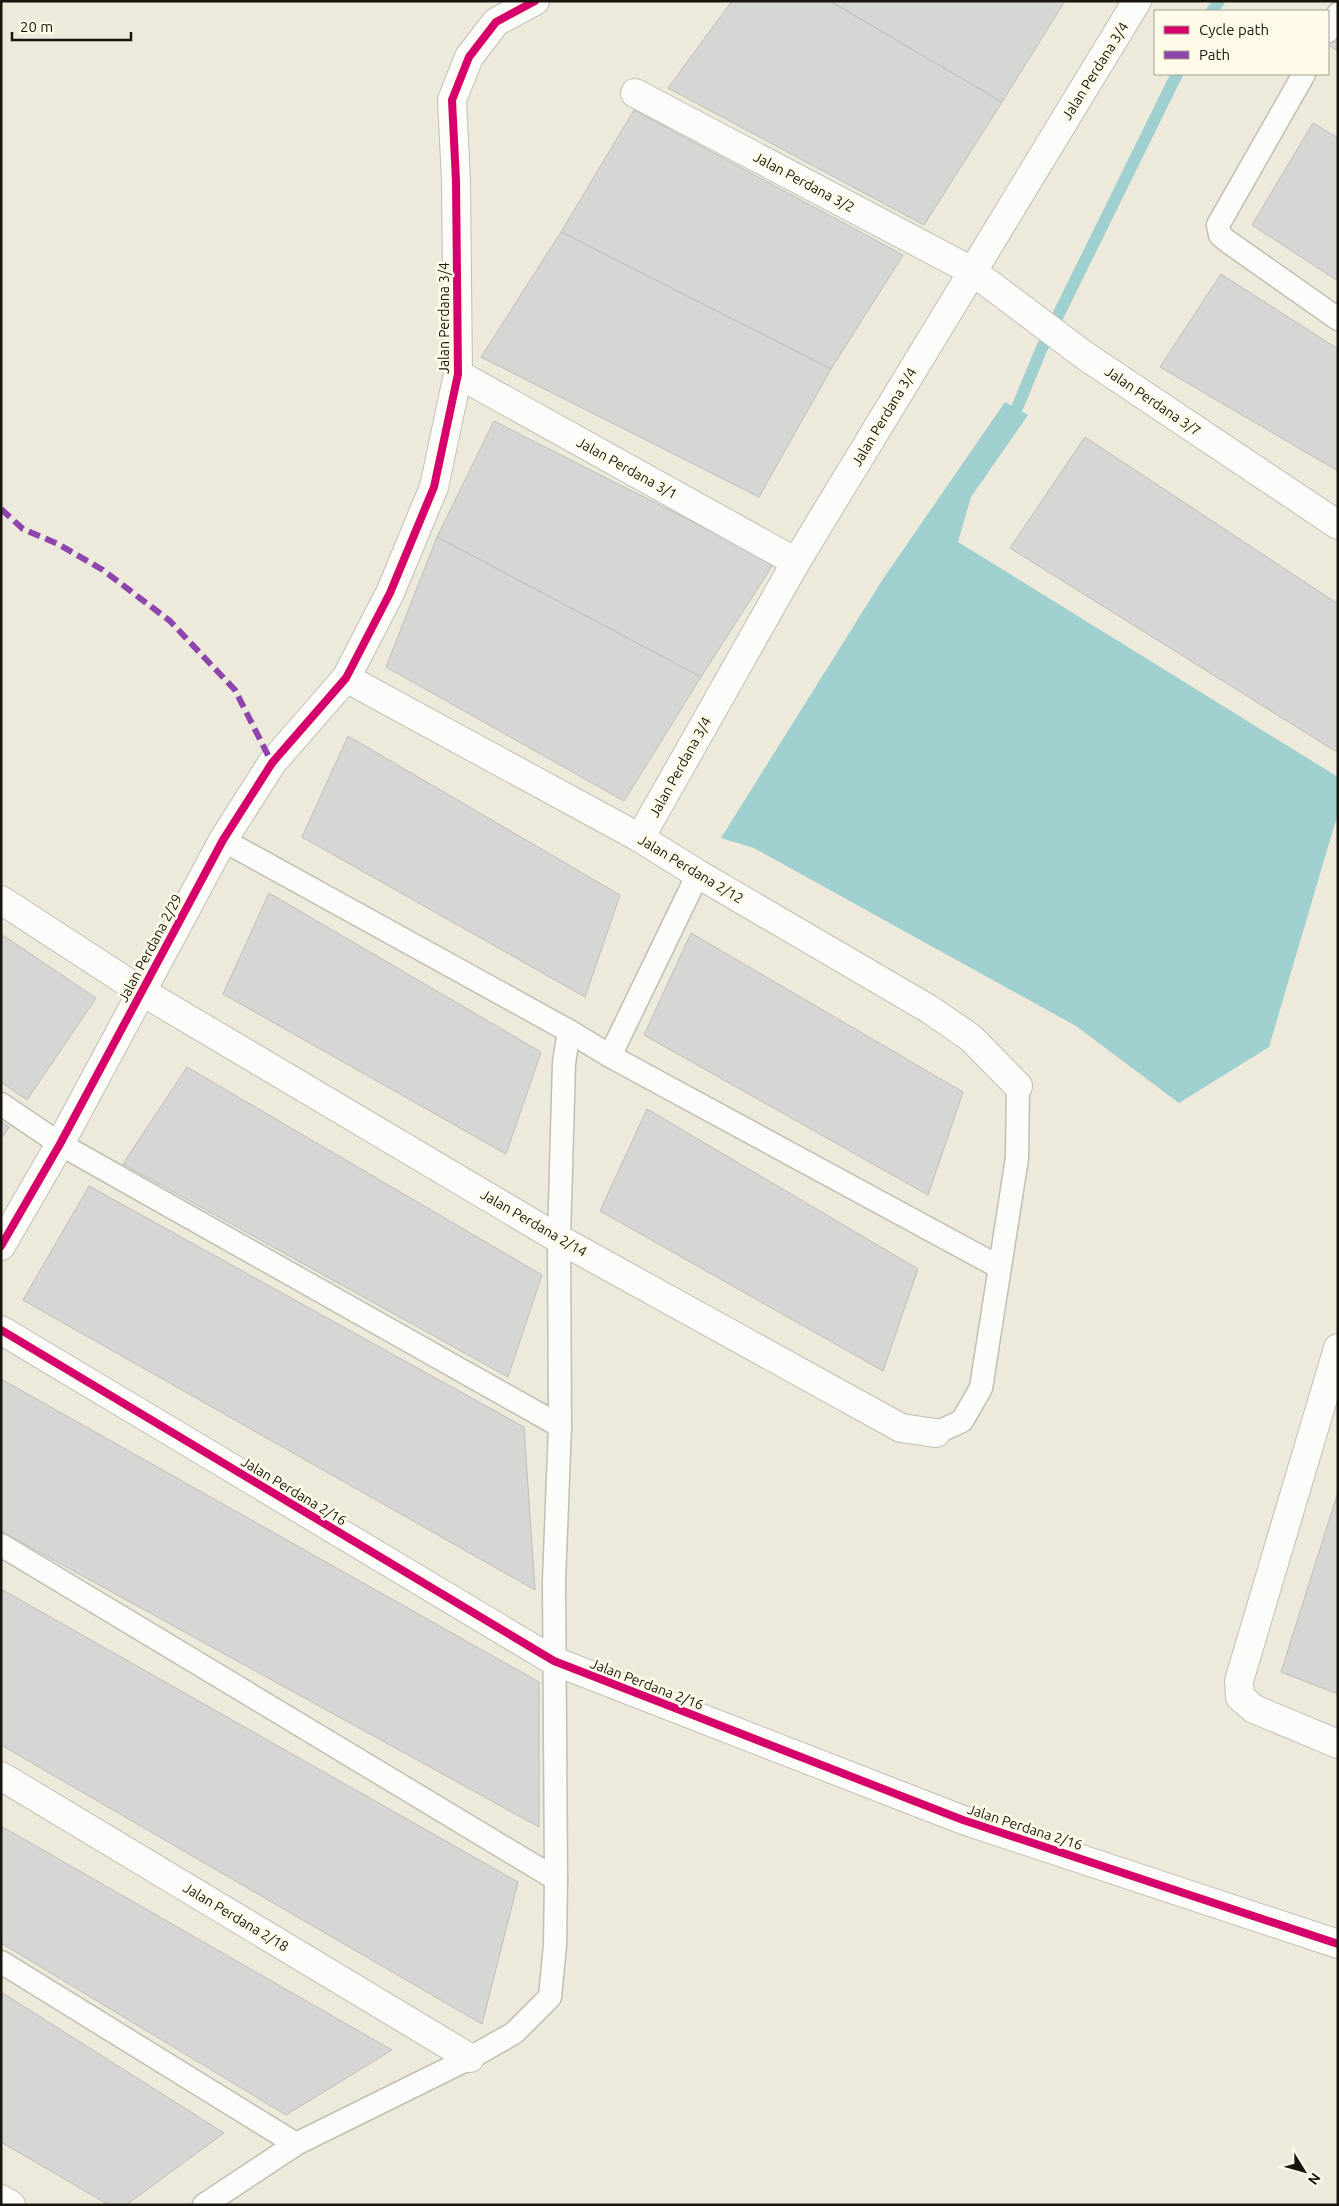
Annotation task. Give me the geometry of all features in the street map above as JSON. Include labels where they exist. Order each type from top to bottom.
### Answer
[{"type":"street","name":"Jalan Perdana 3/4","points":[[346,678],[390,593],[434,487],[458,374],[456,181],[452,100],[469,58],[496,22],[535,1]]},
{"type":"street","name":"Jalan Perdana 3/4","points":[[640,838],[796,562],[1138,1]]},
{"type":"street","name":"Jalan Perdana 3/2","points":[[635,92],[972,271]]},
{"type":"street","name":"Jalan Perdana 3/7","points":[[972,271],[1084,355],[1338,525]]},
{"type":"street","name":"Jalan Perdana 3/1","points":[[458,374],[796,562]]},
{"type":"street","name":"Jalan Perdana 2/12","points":[[346,678],[640,838],[928,1009],[971,1038],[1018,1086]]},
{"type":"street","name":"Jalan Perdana 2/29","points":[[1,1246],[60,1144],[222,840],[272,764],[346,678]]},
{"type":"street","name":"Jalan Perdana 2/14","points":[[1,900],[141,990],[559,1239],[901,1428],[936,1433]]},
{"type":"street","name":"Jalan Perdana 2/16","points":[[1,1330],[554,1661],[963,1820],[1338,1944]]},
{"type":"street","points":[[1338,1348],[1331,1394],[1239,1681],[1240,1697],[1254,1709],[1338,1744]]},
{"type":"street","name":"Jalan Perdana 2/18","points":[[1,1776],[470,2058]]},
{"type":"street","points":[[1,2199],[11,2205]]},
{"type":"lane","points":[[1329,30],[1338,14]]},
{"type":"lane","points":[[1303,75],[1218,225],[1220,234],[1227,241],[1338,319]]},
{"type":"lane","points":[[222,840],[569,1031],[610,1056],[999,1267]]},
{"type":"lane","points":[[610,1056],[698,874]]},
{"type":"lane","points":[[204,2205],[296,2144],[470,2058],[514,2033],[550,1996],[555,1945],[556,1879],[554,1581],[560,1426],[559,1239],[564,1063],[569,1031]]},
{"type":"lane","points":[[936,1433],[962,1422],[981,1388],[1017,1158],[1018,1086]]},
{"type":"lane","points":[[1,1104],[60,1144],[560,1426]]},
{"type":"lane","points":[[1,1545],[556,1879]]},
{"type":"lane","points":[[1,1962],[296,2144]]},
{"type":"water","points":[[1005,402],[1028,415],[971,497],[958,542],[1338,777],[1338,813],[1269,1047],[1179,1103],[1076,1026],[754,848],[721,838],[883,579]]},
{"type":"building","points":[[732,1],[830,1],[1002,102],[924,225],[668,88]]},
{"type":"building","points":[[830,1],[1065,1],[1002,102]]},
{"type":"building","points":[[1338,28],[1338,51],[1329,46]]},
{"type":"building","points":[[634,110],[903,255],[831,369],[561,232]]},
{"type":"building","points":[[1313,123],[1338,138],[1338,281],[1252,225]]},
{"type":"building","points":[[561,232],[831,369],[759,497],[481,357]]},
{"type":"building","points":[[1221,274],[1338,349],[1338,471],[1160,367]]},
{"type":"building","points":[[494,421],[774,563],[701,677],[437,537]]},
{"type":"building","points":[[1085,437],[1338,604],[1338,748],[1335,751],[1010,548]]},
{"type":"building","points":[[437,537],[701,677],[624,801],[386,667]]},
{"type":"building","points":[[348,736],[620,895],[585,997],[302,837]]},
{"type":"building","points":[[269,893],[541,1052],[506,1154],[223,994]]},
{"type":"building","points":[[691,933],[963,1092],[928,1195],[644,1035]]},
{"type":"building","points":[[1,934],[96,998],[27,1100],[1,1082]]},
{"type":"building","points":[[187,1067],[542,1275],[508,1377],[123,1164]]},
{"type":"building","points":[[647,1109],[918,1269],[883,1371],[600,1211]]},
{"type":"building","points":[[1,1122],[9,1127],[1,1139]]},
{"type":"building","points":[[89,1186],[524,1427],[535,1590],[23,1300]]},
{"type":"building","points":[[1,1379],[539,1682],[539,1827],[1,1531]]},
{"type":"building","points":[[1338,1492],[1338,1694],[1281,1672]]},
{"type":"building","points":[[1,1589],[518,1882],[482,2024],[1,1745]]},
{"type":"building","points":[[1,1826],[392,2050],[286,2115],[1,1943]]},
{"type":"building","points":[[1,1992],[224,2133],[126,2205],[109,2205],[1,2142]]},
{"type":"waterway","points":[[1213,10],[1219,1]]},
{"type":"waterway","points":[[1017,408],[1041,350],[1177,75]]},
{"type":"marked path","points":[[1,509],[23,529],[58,544],[103,570],[170,621],[235,690],[272,763]]},
{"type":"cycle path","points":[[1,1246],[60,1144],[223,840],[272,763],[346,678],[390,593],[434,487],[458,374],[456,181],[452,100],[469,57],[496,22],[535,1]]},
{"type":"cycle path","points":[[1,1330],[554,1661],[963,1820],[1338,1944]]}]
